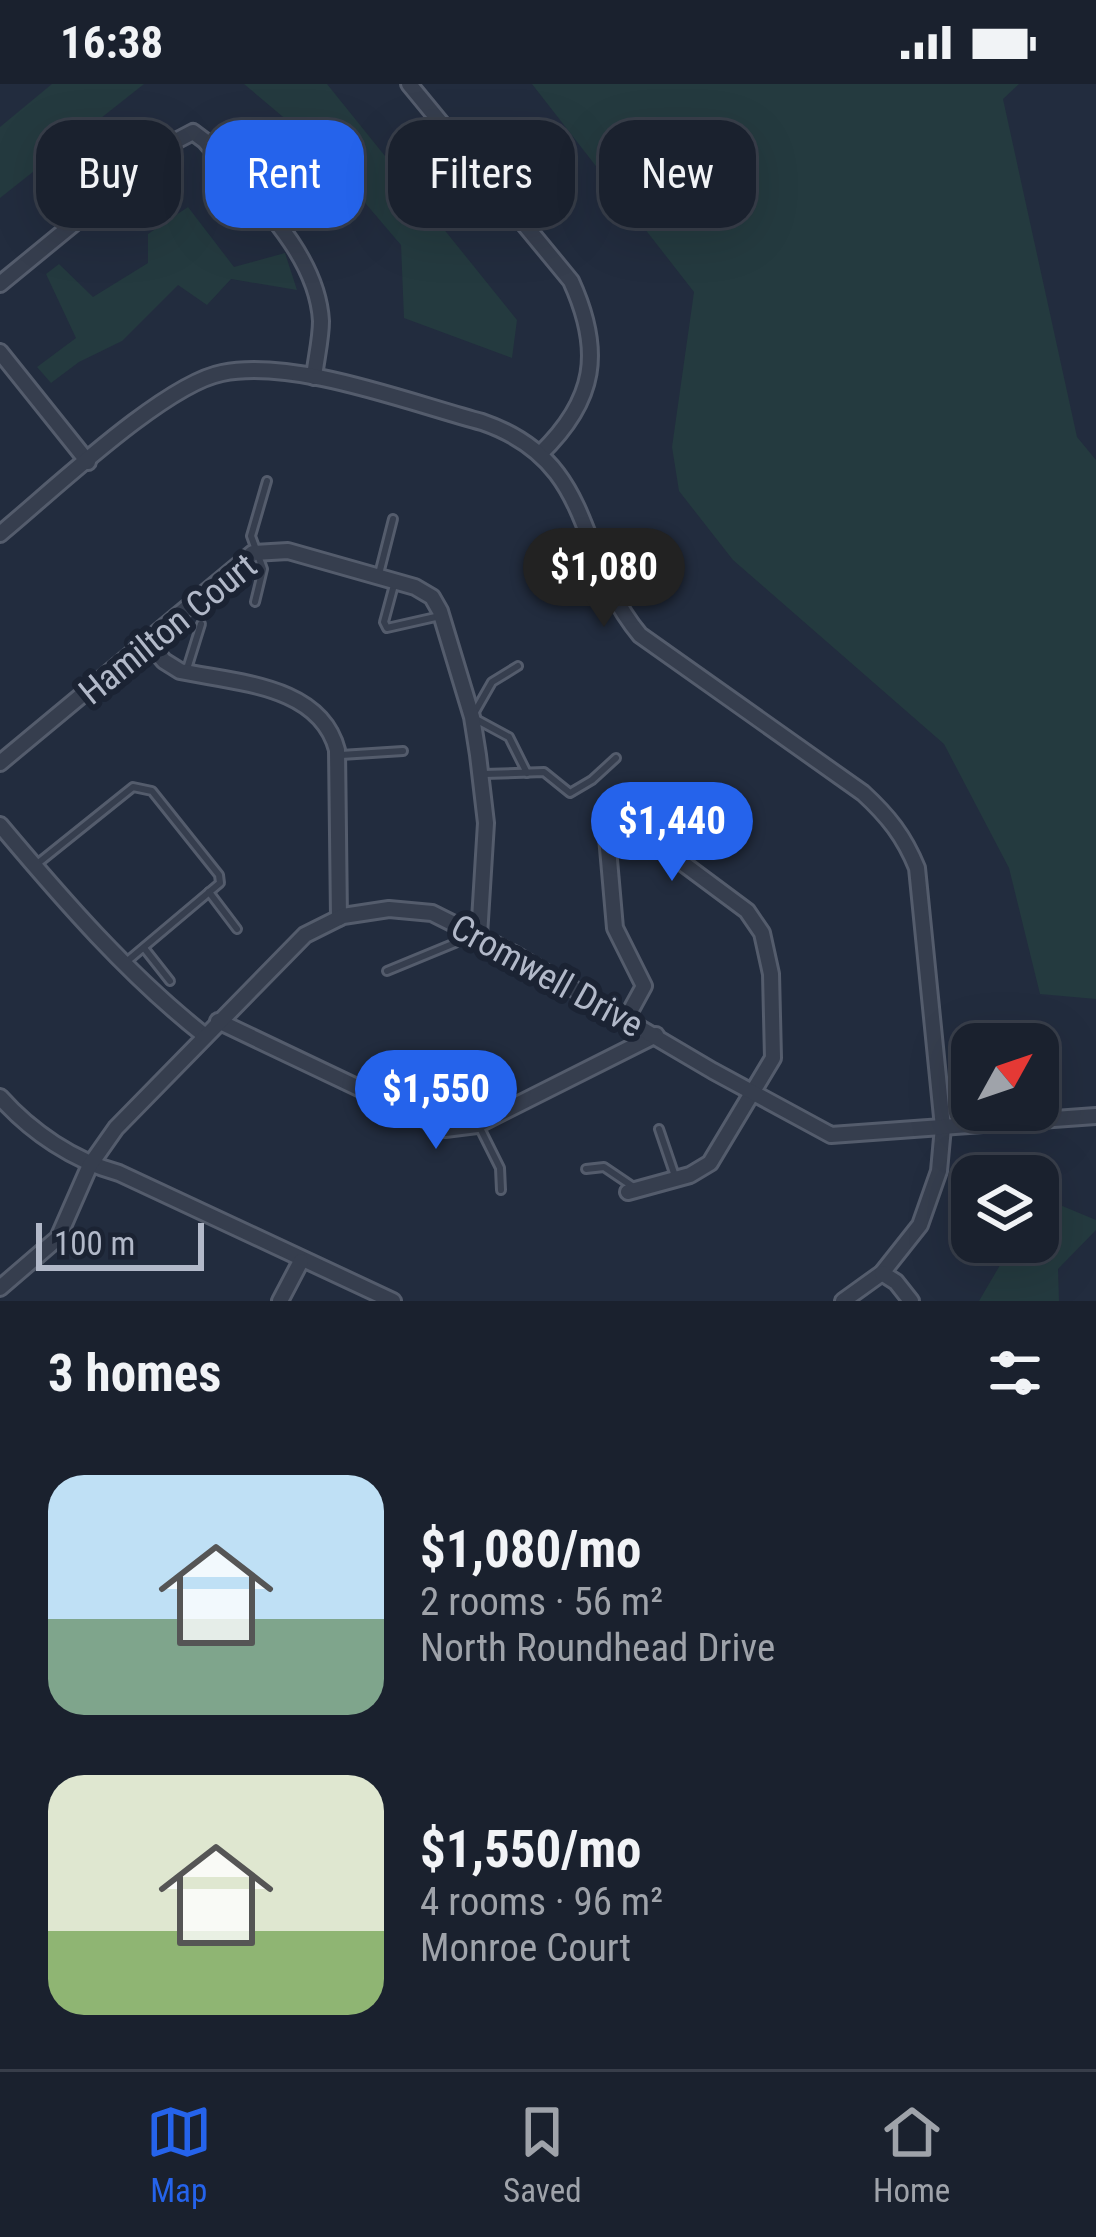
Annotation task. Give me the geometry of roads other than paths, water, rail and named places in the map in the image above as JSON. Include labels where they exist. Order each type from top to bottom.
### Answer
[{"type":"street","points":[[409,84],[572,281],[584,309],[590,333],[587,385],[570,421],[540,454]]},
{"type":"street","points":[[0,284],[172,143],[193,132],[295,248],[315,285],[321,323],[314,377]]},
{"type":"street","points":[[0,352],[88,462]]},
{"type":"street","points":[[0,534],[163,402],[201,379],[260,369],[314,377],[496,426],[540,454],[563,477],[586,522],[605,582],[640,634],[862,793],[905,839],[917,868],[943,1127],[939,1171],[920,1225],[882,1273],[846,1300]]},
{"type":"street","name":"Hamilton Court","points":[[0,764],[258,552],[288,551],[394,581],[432,597],[442,615]]},
{"type":"street","points":[[442,615],[472,717],[486,824],[473,933]]},
{"type":"street","points":[[148,642],[164,661],[186,672],[293,697],[320,714],[332,730],[338,755],[340,918]]},
{"type":"street","points":[[626,1017],[644,986],[615,928],[605,814],[614,812],[738,902],[762,933],[771,974],[773,1058],[710,1163],[632,1191]]},
{"type":"street","points":[[0,825],[164,1004],[204,1035]]},
{"type":"street","name":"Cromwell Drive","points":[[0,1288],[58,1238],[90,1165],[116,1128],[304,935],[340,918],[389,909],[432,913],[473,933],[831,1135],[1096,1116]]},
{"type":"street","points":[[218,1021],[445,1129],[478,1124],[656,1035]]},
{"type":"street","points":[[0,1097],[18,1117],[90,1165],[119,1173],[393,1301]]},
{"type":"street","points":[[280,1301],[301,1261]]},
{"type":"street","points":[[882,1273],[911,1301]]},
{"type":"lane","points":[[255,602],[263,569],[252,530],[267,481]]},
{"type":"lane","points":[[378,577],[393,519]]},
{"type":"lane","points":[[394,581],[384,622],[388,628],[442,615]]},
{"type":"lane","points":[[186,672],[201,624]]},
{"type":"lane","points":[[518,666],[491,682],[472,717],[509,737],[526,773]]},
{"type":"lane","points":[[338,755],[403,751]]},
{"type":"lane","points":[[481,774],[544,772],[570,793],[592,781],[616,758]]},
{"type":"lane","points":[[34,866],[133,787],[152,791],[219,875],[220,883],[125,963]]},
{"type":"lane","points":[[209,892],[237,929]]},
{"type":"lane","points":[[387,971],[473,933]]},
{"type":"lane","points":[[144,948],[170,980]]},
{"type":"lane","points":[[478,1124],[500,1168],[501,1190]]},
{"type":"lane","points":[[659,1129],[676,1178]]},
{"type":"lane","points":[[586,1169],[604,1167],[632,1191]]}]
